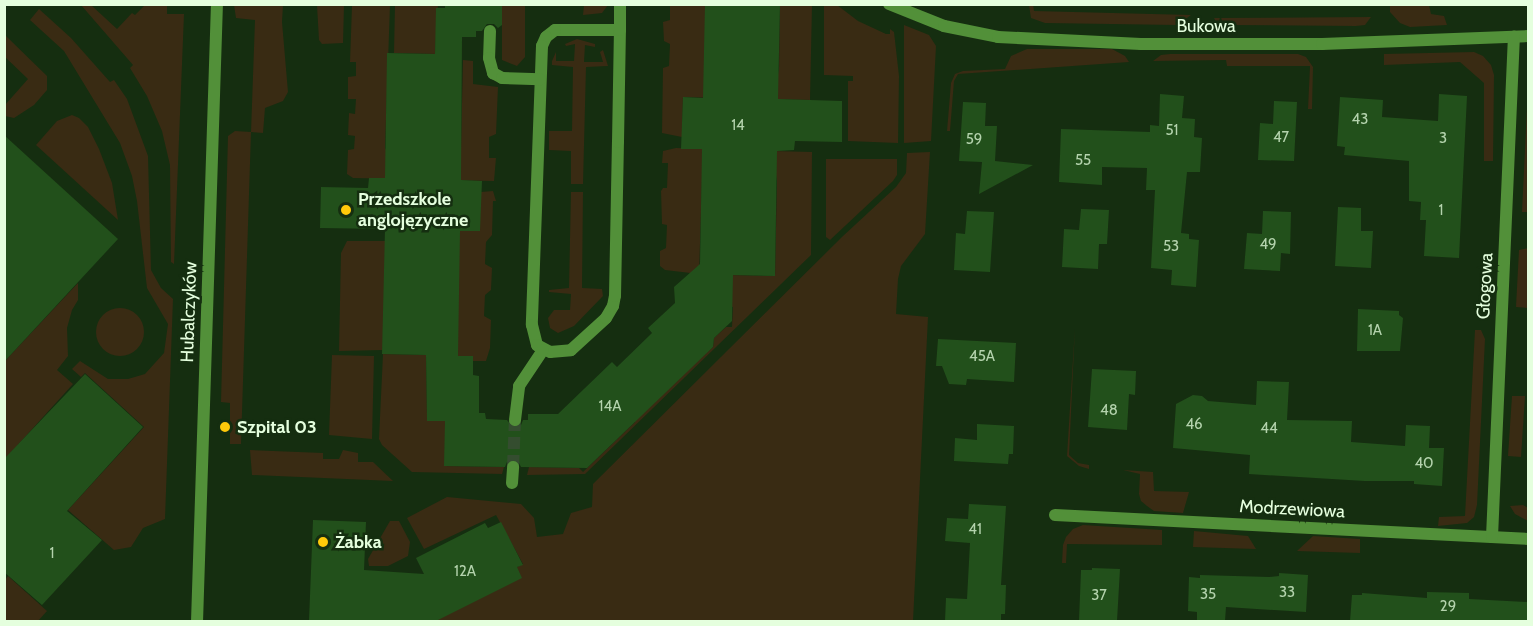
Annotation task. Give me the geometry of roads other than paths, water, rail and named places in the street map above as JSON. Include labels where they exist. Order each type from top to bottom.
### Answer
[{"type":"street","name":"Hubalczyków","points":[[197,621],[217,4]]},
{"type":"street","points":[[620,4],[620,30],[613,306],[606,318],[571,350],[560,352],[543,350],[537,345],[532,325],[542,46],[546,37],[555,30],[620,30]]},
{"type":"street","name":"Bukowa","points":[[889,4],[944,26],[998,37],[1200,45],[1322,44],[1528,36]]},
{"type":"street","points":[[490,31],[489,58],[493,73],[502,78],[540,79]]},
{"type":"street","name":"Głogowa","points":[[1492,537],[1514,36]]},
{"type":"street","points":[[515,420],[519,386],[543,350]]},
{"type":"street","points":[[512,483],[513,467]]},
{"type":"street","name":"Modrzewiowa","points":[[1055,515],[1528,539]]},
{"type":"tunnel","points":[[513,467],[515,420]]},
{"type":"place","name":"Przedszkole anglojęzyczne","points":[[346,210]]},
{"type":"place","name":"Szpital 03","points":[[225,427]]},
{"type":"place","name":"Żabka","points":[[323,542]]}]
